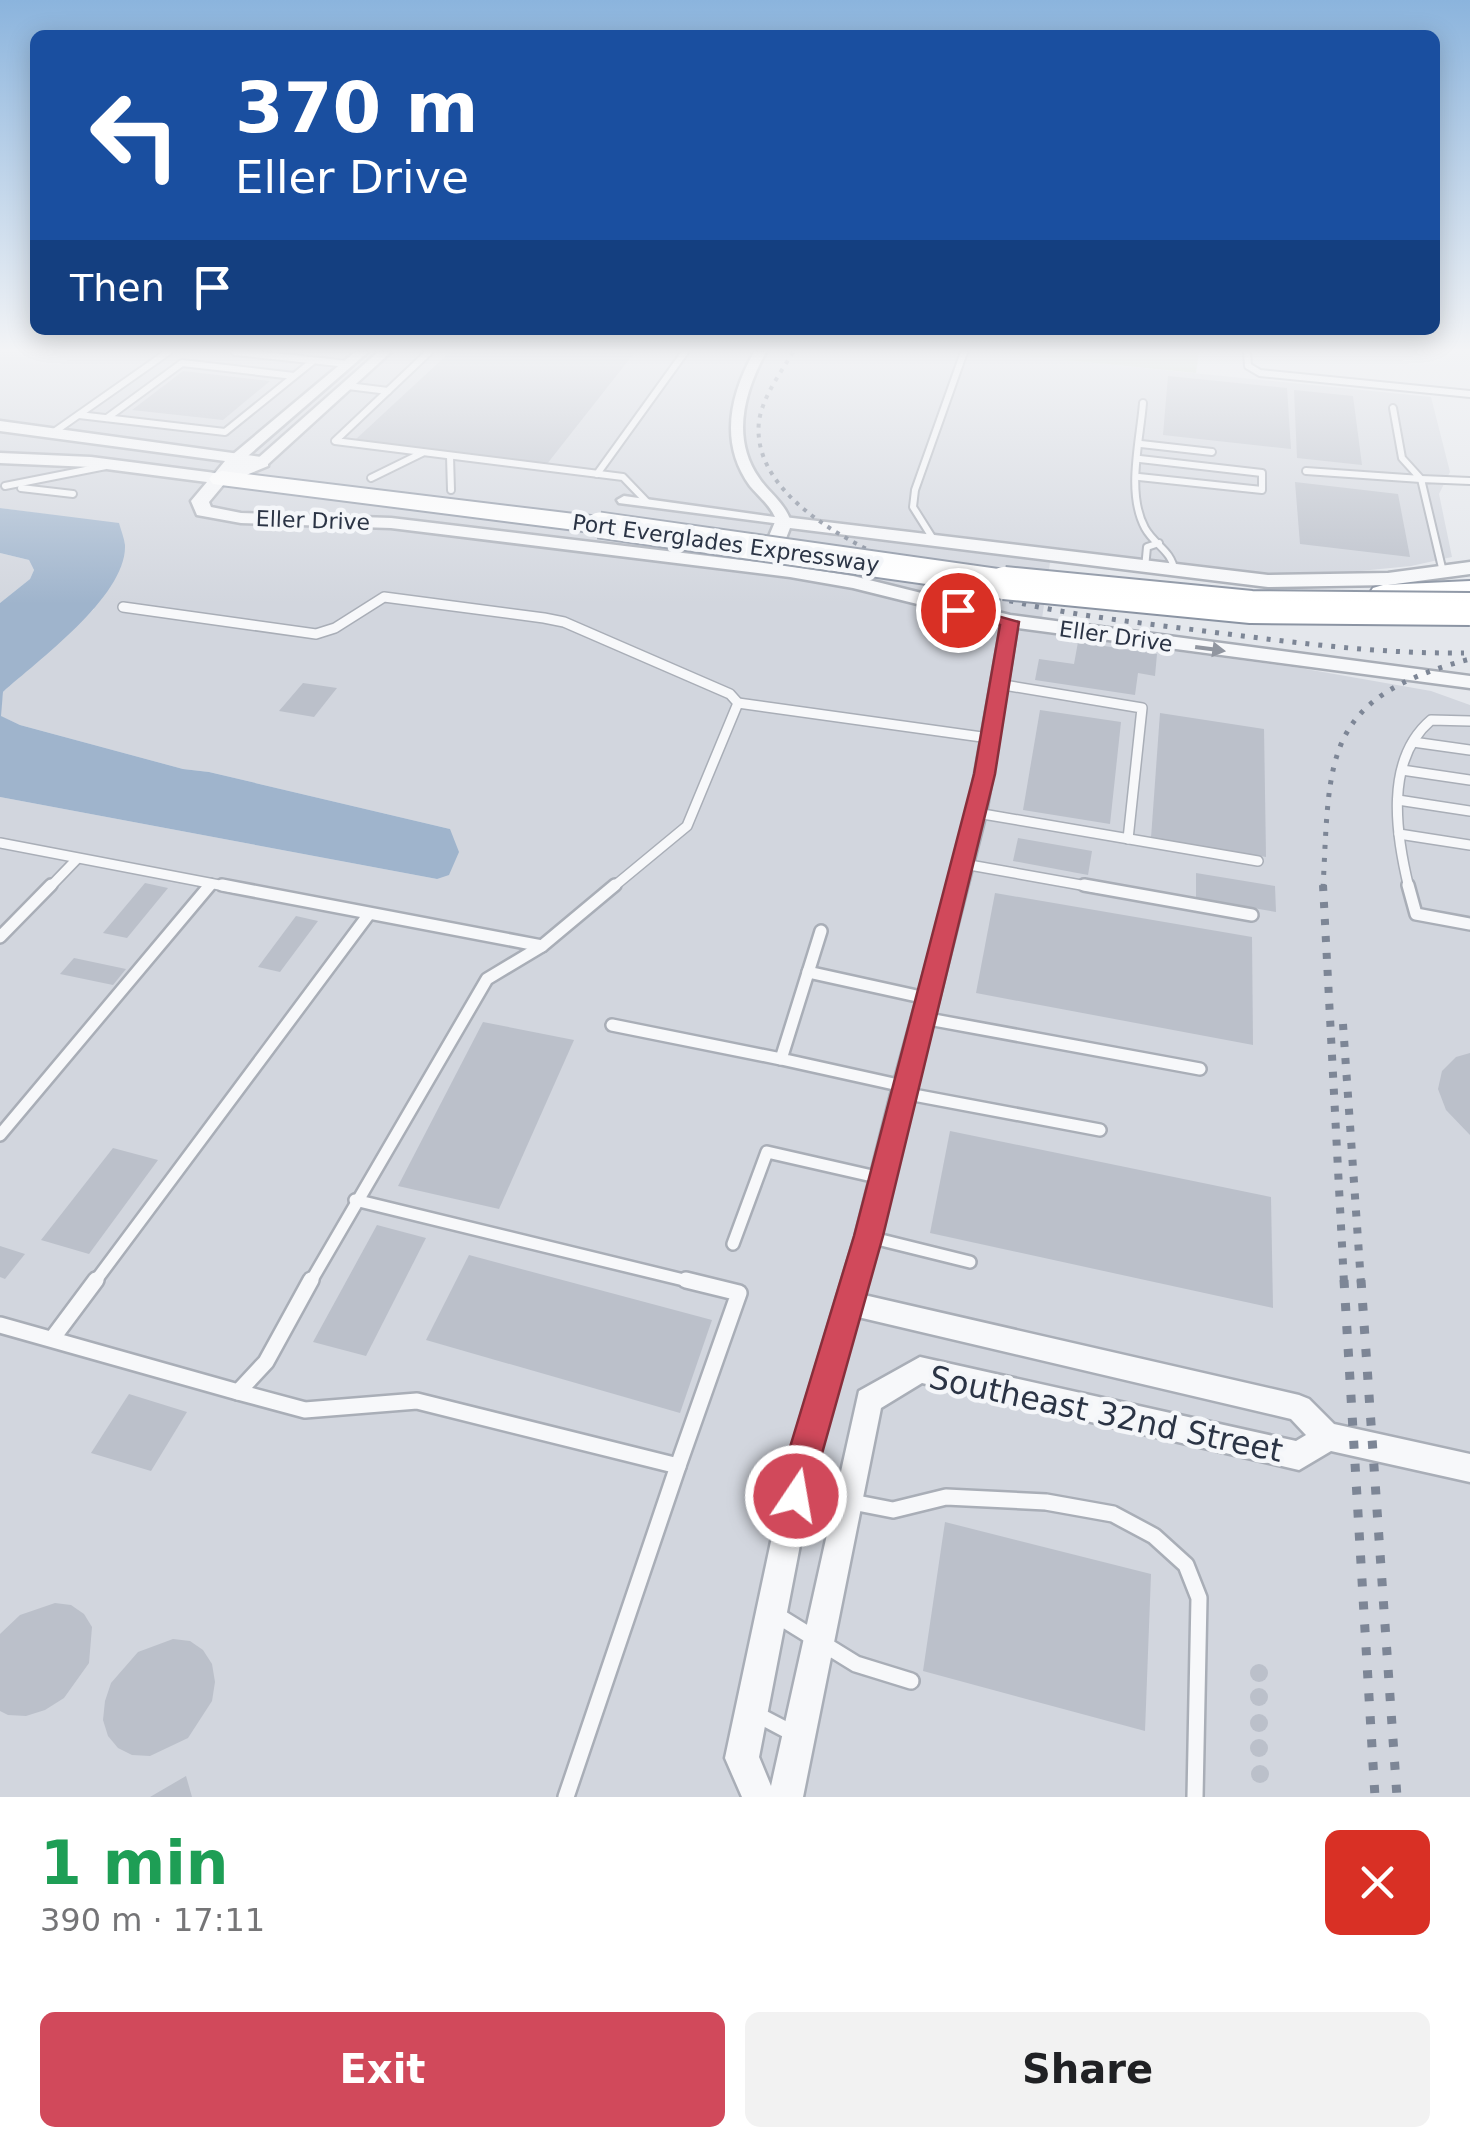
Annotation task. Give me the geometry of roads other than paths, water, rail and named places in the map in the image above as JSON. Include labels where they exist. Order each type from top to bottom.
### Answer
[{"type":"highway","name":"Port Everglades Expressway","points":[[241,466],[370,478],[611,513],[1189,604],[1310,611],[1470,609]]},
{"type":"highway","name":"Port Everglades Expressway","points":[[241,466],[1151,586],[1326,595],[1470,590]]},
{"type":"street","points":[[75,436],[241,466]]},
{"type":"street","points":[[241,466],[273,436]]},
{"type":"street","points":[[0,458],[112,465],[241,466],[281,436]]},
{"type":"street","points":[[736,436],[749,474],[780,511],[784,522],[765,567]]},
{"type":"street","name":"Eller Drive","points":[[241,466],[200,501],[203,511],[241,518],[372,522],[765,567],[853,582],[1010,622],[1470,682]]},
{"type":"street","points":[[611,513],[648,504],[1174,572],[1312,582],[1470,568]]},
{"type":"street","points":[[759,1797],[742,1758],[803,1457],[868,1236],[977,813],[1010,622]]},
{"type":"street","name":"Southeast 32nd Street","points":[[848,1303],[1299,1408],[1327,1438]]},
{"type":"street","name":"Southeast 32nd Street","points":[[786,1797],[870,1400],[920,1370],[1299,1456],[1327,1438],[1353,1440],[1470,1468]]},
{"type":"lane","points":[[340,436],[335,441],[624,477],[648,504]]},
{"type":"lane","points":[[597,474],[624,436]]},
{"type":"lane","points":[[934,436],[913,507],[935,542]]},
{"type":"lane","points":[[1140,436],[1138,506],[1144,528],[1170,549],[1174,572]]},
{"type":"lane","points":[[1398,436],[1402,458],[1421,479],[1442,572]]},
{"type":"lane","points":[[1140,444],[1212,452]]},
{"type":"lane","points":[[370,478],[423,452]]},
{"type":"lane","points":[[450,456],[451,490]]},
{"type":"lane","points":[[1139,477],[1262,490],[1262,473],[1140,459]]},
{"type":"lane","points":[[2,486],[112,465]]},
{"type":"lane","points":[[1306,471],[1470,481]]},
{"type":"lane","points":[[2,486],[73,494]]},
{"type":"lane","points":[[1145,568],[1147,547],[1159,543]]},
{"type":"lane","points":[[124,606],[316,634],[346,624],[371,602],[397,596],[544,618],[564,622],[730,694],[738,703],[989,738]]},
{"type":"lane","points":[[998,684],[1142,708],[1128,839]]},
{"type":"lane","points":[[238,1392],[266,1362],[356,1200],[487,980],[542,946],[686,826],[738,703]]},
{"type":"lane","points":[[1470,721],[1432,719],[1413,742],[1402,770],[1398,800],[1398,848],[1416,914],[1470,924]]},
{"type":"lane","points":[[1413,742],[1470,750]]},
{"type":"lane","points":[[1402,770],[1470,780]]},
{"type":"lane","points":[[1398,800],[1470,811]]},
{"type":"lane","points":[[977,813],[1258,861]]},
{"type":"lane","points":[[1399,834],[1470,845]]},
{"type":"lane","points":[[0,842],[76,860],[542,946]]},
{"type":"lane","points":[[0,937],[76,860]]},
{"type":"lane","points":[[964,864],[1252,915]]},
{"type":"lane","points":[[0,1135],[210,885]]},
{"type":"lane","points":[[52,1340],[369,914]]},
{"type":"lane","points":[[782,1059],[821,931]]},
{"type":"lane","points":[[808,972],[925,1008],[1200,1069]]},
{"type":"lane","points":[[612,1026],[782,1059],[903,1090],[1100,1130]]},
{"type":"lane","points":[[734,1244],[768,1152],[882,1178]]},
{"type":"lane","points":[[356,1200],[739,1293],[566,1797]]},
{"type":"lane","points":[[868,1236],[970,1262]]},
{"type":"lane","points":[[0,1325],[304,1410],[416,1402],[678,1466]]},
{"type":"lane","points":[[849,1501],[893,1510],[946,1497],[1046,1502],[1113,1514],[1154,1536],[1186,1564],[1199,1598],[1195,1797]]},
{"type":"lane","points":[[774,1613],[820,1638],[856,1664],[911,1681]]},
{"type":"lane","points":[[752,1712],[799,1737]]},
{"type":"lane","points":[[737,1797],[742,1758]]},
{"type":"water","points":[[0,508],[119,523],[125,545],[122,565],[112,585],[77,626],[3,692],[1,716],[20,725],[183,769],[450,829],[459,852],[449,875],[437,879],[0,797],[0,603],[30,579],[34,570],[29,560],[0,553]]},
{"type":"railway","points":[[760,436],[762,452],[776,480],[799,505],[862,546],[954,585]]},
{"type":"railway","points":[[947,583],[1042,608],[1139,623],[1398,652],[1464,653]]},
{"type":"railway","points":[[1323,887],[1334,768],[1344,739],[1360,714],[1386,693],[1421,675],[1470,659]]},
{"type":"railway","points":[[1323,887],[1344,1283]]},
{"type":"railway","points":[[1343,1024],[1361,1283]]},
{"type":"railway","points":[[1344,1280],[1375,1797]]},
{"type":"railway","points":[[1361,1280],[1397,1797]]}]
